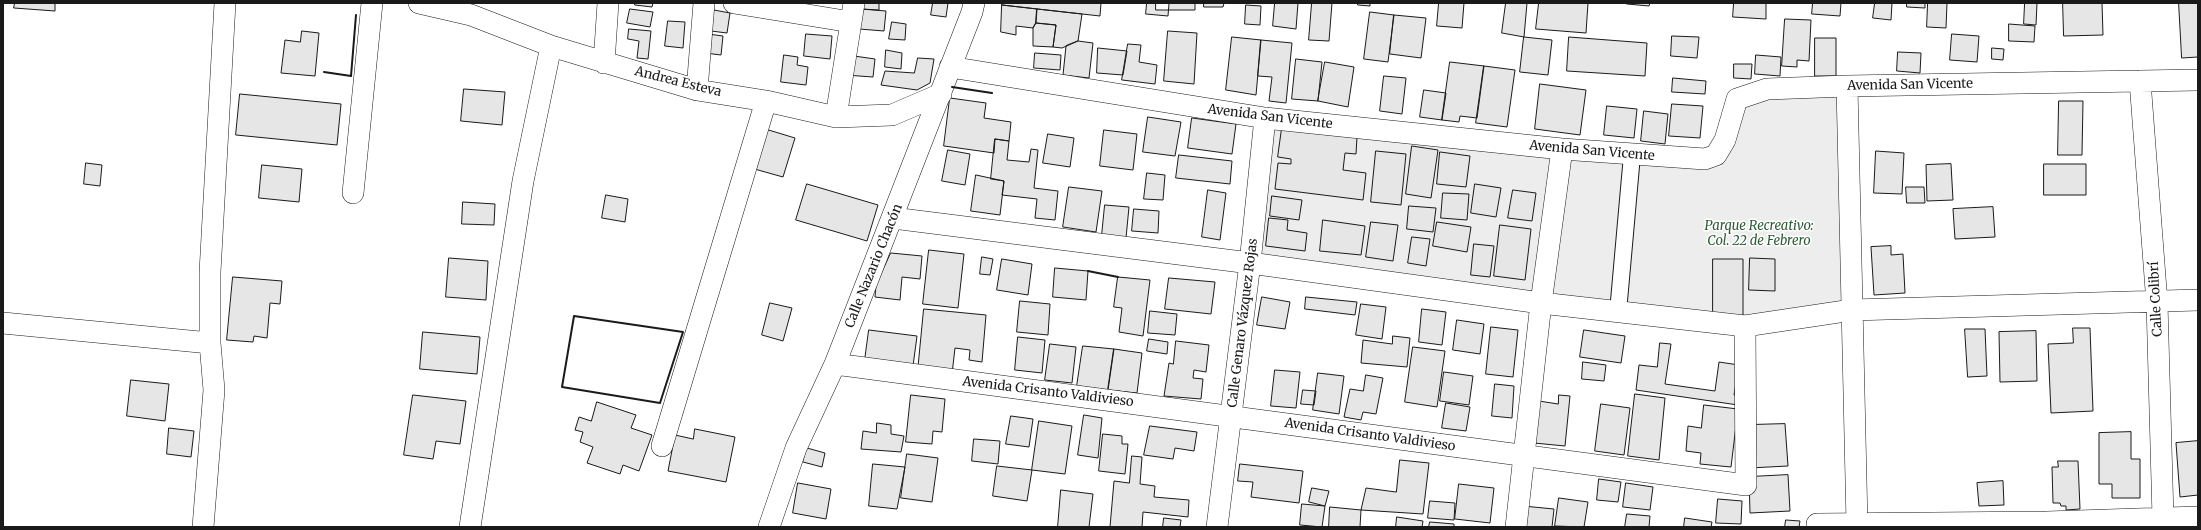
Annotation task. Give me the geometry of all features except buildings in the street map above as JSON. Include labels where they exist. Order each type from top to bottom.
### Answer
[{"type":"street","points":[[203,527],[214,390],[210,343],[210,272],[225,3]]},
{"type":"street","points":[[353,193],[372,3]]},
{"type":"street","name":"Andrea Esteva","points":[[419,3],[471,9],[551,46],[697,90],[766,102],[836,117],[892,115],[940,94]]},
{"type":"street","points":[[604,63],[608,3]]},
{"type":"street","points":[[697,90],[704,3]]},
{"type":"street","points":[[734,3],[853,12],[836,117]]},
{"type":"street","name":"Calle Nazario Chacón","points":[[769,527],[796,448],[835,364],[893,218],[972,12],[974,3]]},
{"type":"street","points":[[470,527],[523,181],[551,46]]},
{"type":"street","name":"Avenida San Vicente","points":[[950,67],[1265,118],[1562,149],[1705,159],[1716,155],[1725,140],[1737,99],[1767,89],[1847,86],[2198,80]]},
{"type":"street","name":"Calle Colibrí","points":[[2140,81],[2157,303],[2163,518]]},
{"type":"street","points":[[1847,86],[1857,524]]},
{"type":"street","points":[[662,446],[766,102]]},
{"type":"street","name":"Calle Genaro Vázquez Rojas","points":[[1217,527],[1250,263],[1265,118]]},
{"type":"street","points":[[1516,527],[1542,303],[1562,149]]},
{"type":"street","points":[[1618,312],[1632,155]]},
{"type":"street","points":[[893,218],[1250,263],[1542,303],[1745,326],[1852,310],[2157,303],[2198,300]]},
{"type":"street","points":[[3,323],[210,343]]},
{"type":"street","name":"Avenida Crisanto Valdivieso","points":[[835,364],[1746,485],[1745,326]]},
{"type":"street","points":[[1817,526],[1857,524],[2047,525],[2198,517]]},
{"type":"shaded area","name":"Parque Recreativo: Col. 22 de Febrero","points":[[1847,86],[1852,310],[1745,326],[1250,263],[1265,118],[1716,155],[1737,99]]},
{"type":"wall","points":[[324,72],[351,76],[356,15]]},
{"type":"wall","points":[[952,87],[992,93]]},
{"type":"wall","points":[[1088,271],[1118,277]]},
{"type":"wall","points":[[574,316],[683,332],[660,403],[562,387],[574,316]]}]
